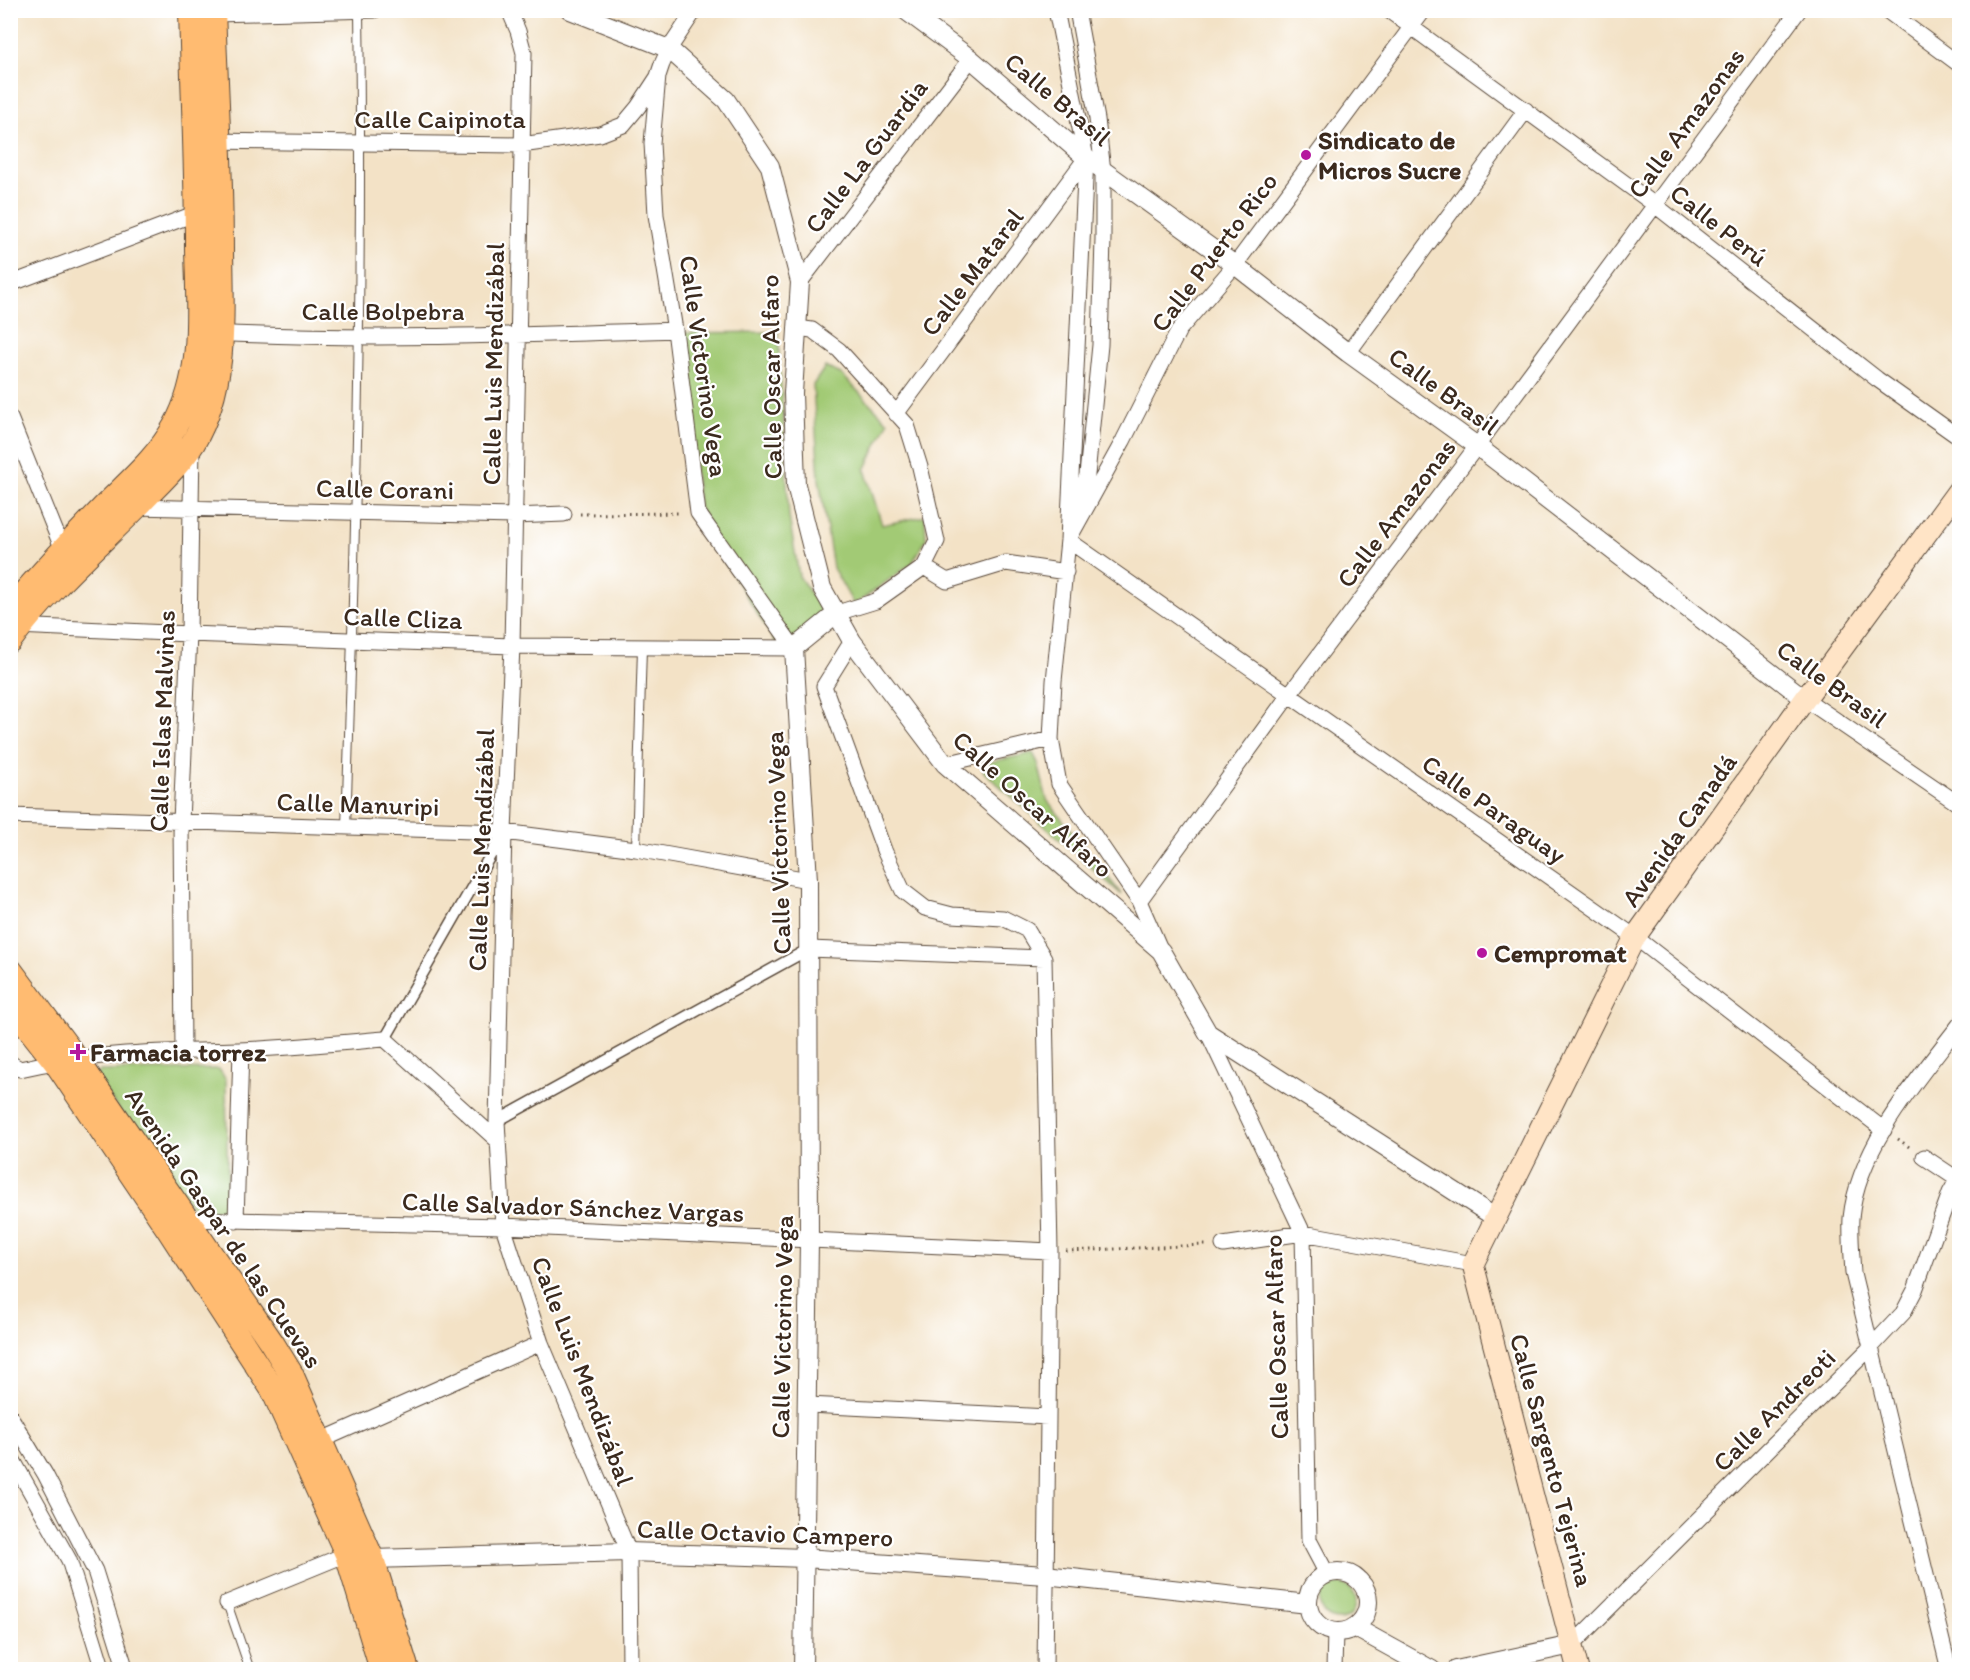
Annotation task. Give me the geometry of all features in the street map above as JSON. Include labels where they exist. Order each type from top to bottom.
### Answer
[{"type":"main road","points":[[13,625],[67,560],[108,503],[156,454],[183,412],[189,393],[198,332],[195,141],[202,14]]},
{"type":"main road","points":[[67,560],[136,507],[171,471],[192,444],[203,422],[218,372],[222,333],[220,141],[202,14]]},
{"type":"main road","name":"Avenida Canadá","points":[[1473,1264],[1635,938],[1959,488]]},
{"type":"main road","name":"Avenida Gaspar de las Cuevas","points":[[10,970],[66,1060],[177,1225],[272,1343],[291,1374],[310,1445],[382,1670]]},
{"type":"main road","name":"Avenida Gaspar de las Cuevas","points":[[10,1004],[66,1060]]},
{"type":"main road","name":"Calle Sargento Tejerina","points":[[1473,1264],[1578,1670]]},
{"type":"main road","name":"Avenida Gaspar de las Cuevas","points":[[310,1445],[372,1559],[407,1670]]},
{"type":"street","points":[[202,14],[375,10]]},
{"type":"street","name":"Calle Luis Mendizábal","points":[[509,10],[524,53],[512,646],[504,832],[497,1121],[503,1226],[541,1343],[629,1552],[630,1670]]},
{"type":"street","name":"Calle Oscar Alfaro","points":[[570,10],[669,49],[726,100],[770,166],[800,282],[793,393],[796,485],[822,588],[852,640],[945,764],[1161,951],[1208,1033],[1303,1233],[1309,1540],[1327,1574]]},
{"type":"street","name":"Calle Victorino Vega","points":[[695,10],[669,49],[658,76],[652,143],[656,215],[675,330],[698,513],[794,648],[808,880],[809,949],[808,1405],[803,1670]]},
{"type":"street","name":"Calle Brasil","points":[[905,10],[971,58],[1103,171],[1235,265],[1348,353],[1477,446],[1805,699],[1959,805]]},
{"type":"street","points":[[1056,10],[1086,158],[1068,540],[1053,681],[1051,740],[1059,784],[1139,901],[1161,951]]},
{"type":"street","points":[[1068,540],[1088,475],[1100,345],[1103,171],[1097,119],[1077,10]]},
{"type":"street","name":"Calle Perú","points":[[1388,10],[1655,205],[1877,379],[1959,438]]},
{"type":"street","name":"Calle Puerto Rico","points":[[1068,540],[1123,441],[1179,330],[1235,265],[1424,10]]},
{"type":"street","name":"Calle Amazonas","points":[[1139,901],[1289,695],[1477,446],[1799,10]]},
{"type":"street","points":[[1886,10],[1959,65]]},
{"type":"street","name":"Calle La Guardia","points":[[800,282],[971,58]]},
{"type":"street","name":"Calle Caipinota","points":[[195,141],[521,145],[600,134],[623,125],[638,108],[658,76]]},
{"type":"street","points":[[1348,353],[1526,110]]},
{"type":"street","name":"Calle Mataral","points":[[896,414],[1086,158]]},
{"type":"street","points":[[10,284],[221,204]]},
{"type":"street","points":[[794,648],[837,613],[876,601],[924,567],[937,541],[920,467],[907,425],[839,350],[812,330],[797,328]]},
{"type":"street","name":"Calle Bolpebra","points":[[198,332],[517,335],[675,330]]},
{"type":"street","name":"Calle Islas Malvinas","points":[[183,1051],[181,822],[189,634],[192,444],[189,393]]},
{"type":"street","points":[[10,418],[67,560]]},
{"type":"street","name":"Calle Corani","points":[[108,503],[136,507],[514,516],[564,514]]},
{"type":"street","name":"Calle Paraguay","points":[[1068,540],[1635,938],[1884,1130]]},
{"type":"street","points":[[924,567],[946,581],[1006,563],[1065,572]]},
{"type":"street","name":"Calle Cliza","points":[[13,625],[512,646],[794,648]]},
{"type":"street","points":[[852,640],[824,686],[884,850],[903,891],[925,908],[952,915],[1003,918],[1027,930],[1044,958],[1050,1251],[1045,1670]]},
{"type":"street","points":[[945,764],[1051,740]]},
{"type":"street","name":"Calle Manuripi","points":[[10,816],[504,832],[636,849],[808,880]]},
{"type":"street","points":[[385,1039],[504,832]]},
{"type":"street","points":[[497,1121],[809,949],[1044,958]]},
{"type":"street","points":[[1949,1670],[1853,1273],[1851,1218],[1860,1178],[1884,1130],[1959,1024]]},
{"type":"street","points":[[1208,1033],[1496,1218]]},
{"type":"street","points":[[14,1069],[66,1060],[385,1039],[498,1141]]},
{"type":"street","points":[[236,1221],[240,1050]]},
{"type":"street","points":[[1923,1157],[1958,1178]]},
{"type":"street","name":"Calle Andreoti","points":[[1572,1645],[1903,1313],[1915,1290],[1958,1178]]},
{"type":"street","name":"Calle Salvador Sánchez Vargas","points":[[177,1225],[236,1221],[503,1226],[1050,1251]]},
{"type":"street","points":[[1223,1245],[1303,1233],[1473,1264]]},
{"type":"street","points":[[310,1445],[541,1343]]},
{"type":"street","points":[[808,1405],[1048,1417]]},
{"type":"street","points":[[10,1416],[45,1474],[95,1571],[126,1670]]},
{"type":"street","points":[[10,1455],[69,1560],[103,1670]]},
{"type":"street","name":"Calle Octavio Campero","points":[[346,1554],[372,1559],[629,1552],[805,1558],[1046,1575],[1308,1604]]},
{"type":"street","points":[[227,1603],[346,1554]]},
{"type":"street","points":[[1346,1573],[1362,1583],[1366,1592],[1367,1611],[1362,1620],[1345,1632],[1325,1629],[1316,1623],[1310,1614],[1308,1604],[1312,1586],[1327,1574],[1346,1573]]},
{"type":"street","points":[[1354,1627],[1432,1670]]},
{"type":"street","points":[[1334,1670],[1335,1632]]},
{"type":"street","points":[[1456,1670],[1572,1645]]},
{"type":"lane","points":[[346,828],[358,335],[361,144],[359,11]]},
{"type":"lane","points":[[636,849],[642,648]]},
{"type":"lane","points":[[227,1603],[250,1670]]},
{"type":"path","points":[[564,514],[698,513]]},
{"type":"path","points":[[1884,1130],[1923,1157]]},
{"type":"path","points":[[1050,1251],[1223,1245]]},
{"type":"green space","points":[[778,332],[789,517],[799,576],[822,611],[820,628],[776,643],[714,545],[699,507],[680,333]]},
{"type":"green space","points":[[825,367],[841,374],[888,422],[865,470],[882,525],[925,516],[926,540],[912,563],[854,605],[833,568],[819,479],[813,385]]},
{"type":"green space","points":[[1033,753],[1038,763],[1047,800],[1122,895],[984,772],[981,764]]},
{"type":"green space","points":[[219,1069],[226,1080],[228,1207],[220,1210],[194,1210],[95,1078],[100,1071]]},
{"type":"green space","points":[[1338,1584],[1351,1589],[1356,1602],[1351,1615],[1338,1620],[1325,1615],[1320,1602],[1325,1589]]},
{"type":"place","name":"Sindicato de Micros Sucre","points":[[1306,155]]},
{"type":"place","name":"Cempromat","points":[[1482,953]]},
{"type":"place","name":"Farmacia torrez","points":[[78,1052]]}]
